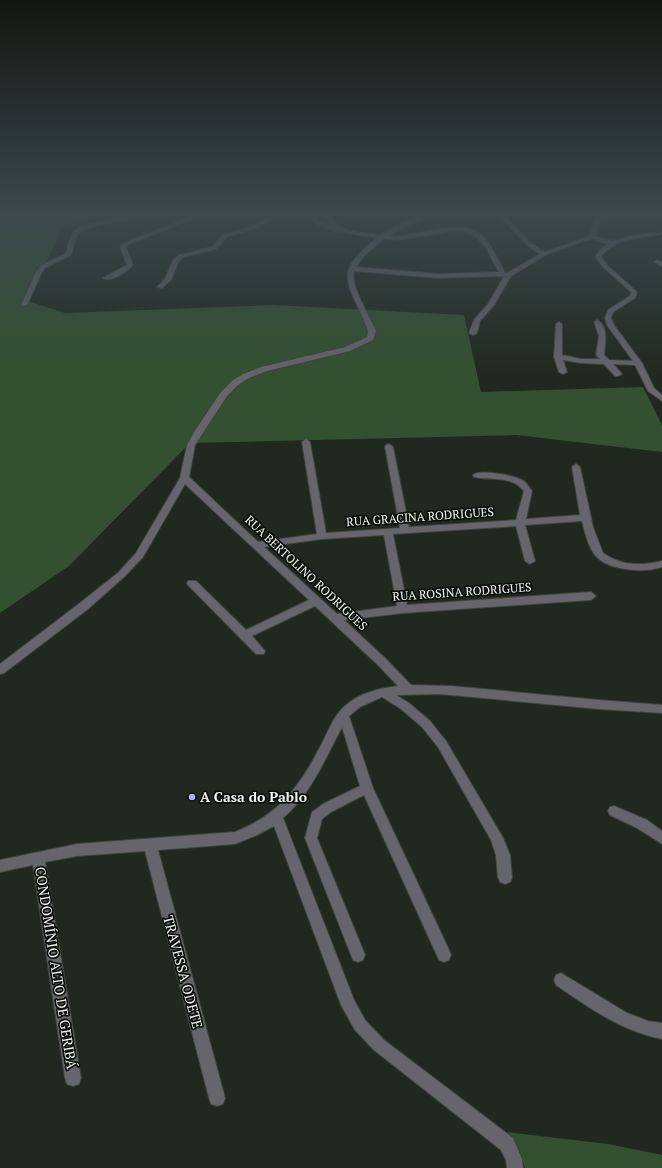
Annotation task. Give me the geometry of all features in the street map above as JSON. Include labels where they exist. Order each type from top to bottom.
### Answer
[{"type":"street","points":[[24,305],[39,271],[42,268]]},
{"type":"street","points":[[106,278],[127,268]]},
{"type":"street","points":[[160,288],[168,280],[173,268]]},
{"type":"street","points":[[501,268],[505,274]]},
{"type":"street","points":[[0,670],[84,606],[122,574],[140,555],[184,478],[191,445],[194,439],[224,394],[235,383],[246,376],[264,369],[347,349],[370,338],[372,331],[352,286],[350,274],[352,269],[439,276],[477,276],[505,274],[518,268]]},
{"type":"street","points":[[606,268],[634,292],[633,297],[610,311],[608,318],[611,325],[638,363],[651,389],[662,399]]},
{"type":"street","points":[[473,333],[477,320],[491,305],[505,274]]},
{"type":"street","points":[[598,322],[603,336],[600,355],[618,374]]},
{"type":"street","points":[[559,324],[558,357],[563,372]]},
{"type":"street","points":[[558,357],[581,361],[638,363]]},
{"type":"street","points":[[306,442],[322,536]]},
{"type":"street","points":[[389,447],[405,530]]},
{"type":"street","points":[[576,467],[586,518],[595,549],[600,555],[616,563],[647,568],[662,564]]},
{"type":"street","points":[[476,475],[509,478],[519,481],[525,486],[528,491],[520,523],[530,561]]},
{"type":"street","name":"RUA BERTOLINO RODRIGUES","points":[[184,478],[382,662],[408,689]]},
{"type":"street","name":"RUA GRACINA RODRIGUES","points":[[257,545],[322,536],[586,518]]},
{"type":"street","points":[[388,531],[403,609]]},
{"type":"street","points":[[192,583],[260,651]]},
{"type":"street","name":"RUA ROSINA RODRIGUES","points":[[335,618],[403,609],[591,596]]},
{"type":"street","points":[[245,635],[316,601]]},
{"type":"street","points":[[0,866],[77,850],[235,838],[253,832],[277,818],[291,804],[310,778],[343,714],[362,701],[384,693],[408,689],[446,690],[662,710]]},
{"type":"street","points":[[384,693],[405,706],[426,724],[442,744],[497,838],[503,855],[505,878]]},
{"type":"street","points":[[343,714],[367,788],[444,955]]},
{"type":"street","points":[[358,955],[311,838],[316,816],[327,808],[367,788]]},
{"type":"street","points":[[614,811],[642,824],[662,838]]},
{"type":"street","points":[[277,818],[348,1005],[360,1026],[379,1045],[507,1144],[514,1160],[515,1168]]},
{"type":"street","name":"TRAVESSA ODETE","points":[[150,845],[217,1098]]},
{"type":"street","name":"CONDOMÍNIO ALTO DE GERIBÁ","points":[[38,857],[73,1078]]},
{"type":"street","points":[[561,980],[621,1019],[646,1029],[662,1031]]},
{"type":"green space","points":[[0,268],[44,268],[28,301],[65,313],[273,305],[464,315],[481,392],[643,387],[662,425],[662,452],[516,435],[190,443],[69,566],[0,613]]},
{"type":"green space","points":[[505,1132],[608,1144],[662,1155],[662,1168],[525,1168],[519,1150]]},
{"type":"place","name":"A Casa do Pablo","points":[[192,797]]}]
